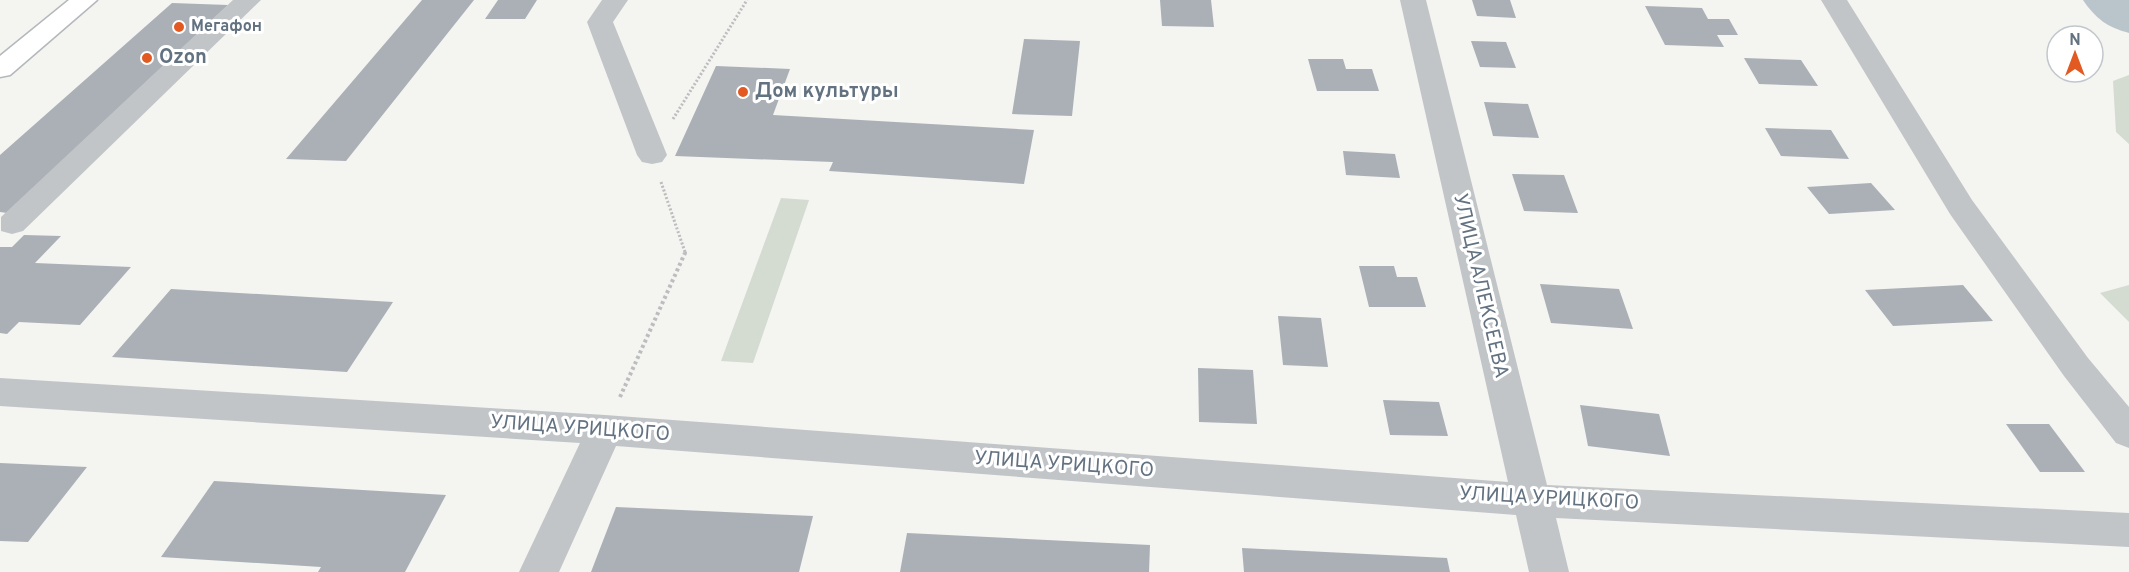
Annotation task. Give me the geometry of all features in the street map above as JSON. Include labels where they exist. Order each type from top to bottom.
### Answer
[{"type":"main road","points":[[0,69],[84,0]]},
{"type":"street","points":[[12,224],[248,0]]},
{"type":"street","points":[[615,0],[600,22],[652,155]]},
{"type":"street","name":"УЛИЦА АЛЕКСЕЕВА","points":[[1413,0],[1549,572]]},
{"type":"street","points":[[1834,0],[1961,207],[2076,367],[2129,432]]},
{"type":"street","name":"УЛИЦА УРИЦКОГО","points":[[0,392],[605,430],[1531,500],[2129,530]]},
{"type":"street","points":[[539,572],[605,430]]},
{"type":"path","points":[[605,430],[685,253],[652,155],[709,58],[747,0]]},
{"type":"shaded area","points":[[2129,75],[2129,144],[2116,132],[2113,81]]},
{"type":"shaded area","points":[[781,198],[809,200],[753,363],[721,361]]},
{"type":"shaded area","points":[[2129,285],[2129,322],[2100,293]]},
{"type":"building","points":[[422,0],[474,0],[346,161],[286,159]]},
{"type":"building","points":[[498,0],[537,0],[525,19],[485,19]]},
{"type":"building","points":[[1160,0],[1211,0],[1214,27],[1162,26]]},
{"type":"building","points":[[1472,0],[1510,0],[1516,18],[1477,16]]},
{"type":"building","points":[[172,3],[228,5],[7,213],[0,212],[0,155]]},
{"type":"building","points":[[1645,6],[1702,8],[1708,19],[1729,19],[1738,35],[1717,35],[1724,47],[1665,45]]},
{"type":"building","points":[[1024,39],[1080,41],[1072,116],[1012,114]]},
{"type":"building","points":[[1471,41],[1506,42],[1516,68],[1480,67]]},
{"type":"building","points":[[1744,58],[1801,60],[1818,86],[1759,84]]},
{"type":"building","points":[[1308,59],[1343,59],[1346,69],[1372,69],[1379,91],[1317,91]]},
{"type":"building","points":[[716,66],[790,69],[773,115],[1034,130],[1024,184],[829,171],[833,162],[675,156]]},
{"type":"building","points":[[1484,102],[1528,104],[1539,138],[1493,136]]},
{"type":"building","points":[[1765,128],[1831,130],[1849,159],[1781,156]]},
{"type":"building","points":[[1343,151],[1395,154],[1400,178],[1346,175]]},
{"type":"building","points":[[1512,174],[1564,175],[1578,213],[1524,211]]},
{"type":"building","points":[[1871,183],[1895,210],[1829,214],[1807,187]]},
{"type":"building","points":[[24,235],[61,236],[35,263],[131,267],[80,325],[19,322],[7,334],[0,333],[0,247],[12,247]]},
{"type":"building","points":[[1359,266],[1394,266],[1397,277],[1417,277],[1426,307],[1369,307]]},
{"type":"building","points":[[1540,284],[1619,289],[1633,329],[1551,323]]},
{"type":"building","points":[[1963,285],[1993,321],[1893,326],[1865,290]]},
{"type":"building","points":[[171,289],[393,302],[347,372],[112,357]]},
{"type":"building","points":[[1278,316],[1321,318],[1328,367],[1283,365]]},
{"type":"building","points":[[1198,368],[1253,370],[1257,424],[1199,422]]},
{"type":"building","points":[[1383,400],[1439,402],[1448,436],[1390,435]]},
{"type":"building","points":[[1580,405],[1659,414],[1670,456],[1588,446]]},
{"type":"building","points":[[2006,424],[2049,424],[2085,472],[2040,472]]},
{"type":"building","points":[[0,463],[87,467],[28,542],[0,541]]},
{"type":"building","points":[[214,481],[446,495],[405,572],[318,572],[321,567],[161,557]]},
{"type":"building","points":[[616,507],[813,516],[799,572],[591,572]]},
{"type":"building","points":[[907,533],[1150,545],[1149,572],[900,572]]},
{"type":"building","points":[[1242,548],[1447,558],[1450,572],[1244,572]]},
{"type":"waterway","points":[[2109,0],[2129,17]]},
{"type":"place","name":"Мегафон","points":[[179,27]]},
{"type":"place","name":"Ozon","points":[[147,58]]},
{"type":"place","name":"Дом культуры","points":[[743,92]]}]
